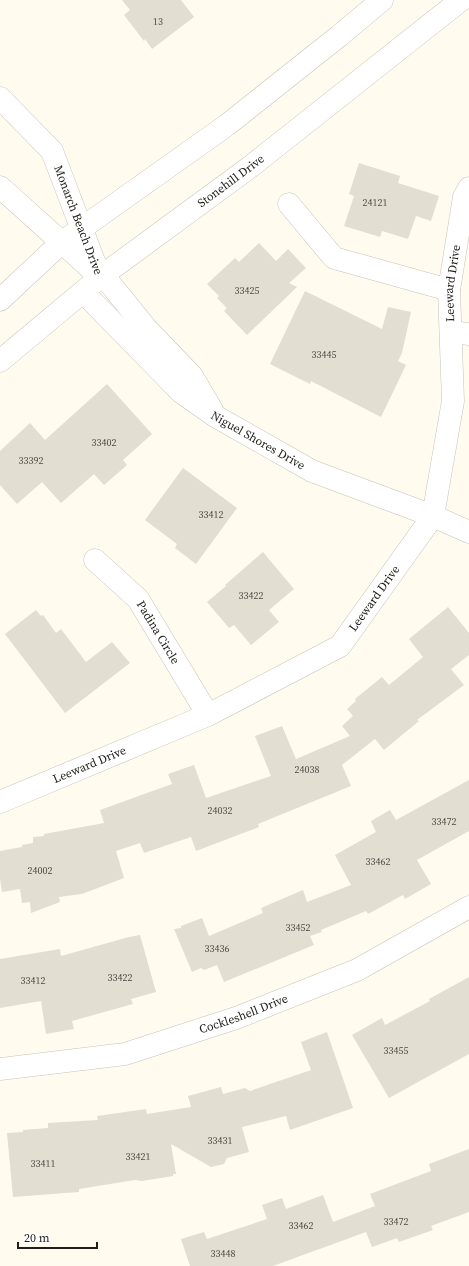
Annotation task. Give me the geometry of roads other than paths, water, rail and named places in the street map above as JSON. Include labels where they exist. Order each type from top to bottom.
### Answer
[{"type":"street","points":[[0,300],[61,243],[228,125],[382,0]]},
{"type":"street","name":"Stonehill Drive","points":[[0,362],[102,276],[250,167],[461,0]]},
{"type":"street","name":"Monarch Beach Drive","points":[[0,98],[52,151],[102,276]]},
{"type":"street","name":"Monarch Beach Drive","points":[[0,187],[61,243],[102,276]]},
{"type":"street","name":"Leeward Drive","points":[[0,802],[208,715],[340,646],[433,516],[453,401],[460,333],[449,290],[464,196],[469,188]]},
{"type":"street","points":[[289,204],[334,258],[449,290]]},
{"type":"street","points":[[102,276],[146,328],[192,376],[215,416]]},
{"type":"street","name":"Niguel Shores Drive","points":[[83,292],[181,392],[215,416],[312,471],[433,516],[469,532]]},
{"type":"street","name":"Padina Circle","points":[[95,560],[138,599],[208,715]]},
{"type":"street","name":"Cockleshell Drive","points":[[0,1069],[125,1054],[236,1018],[357,970],[469,907]]}]
